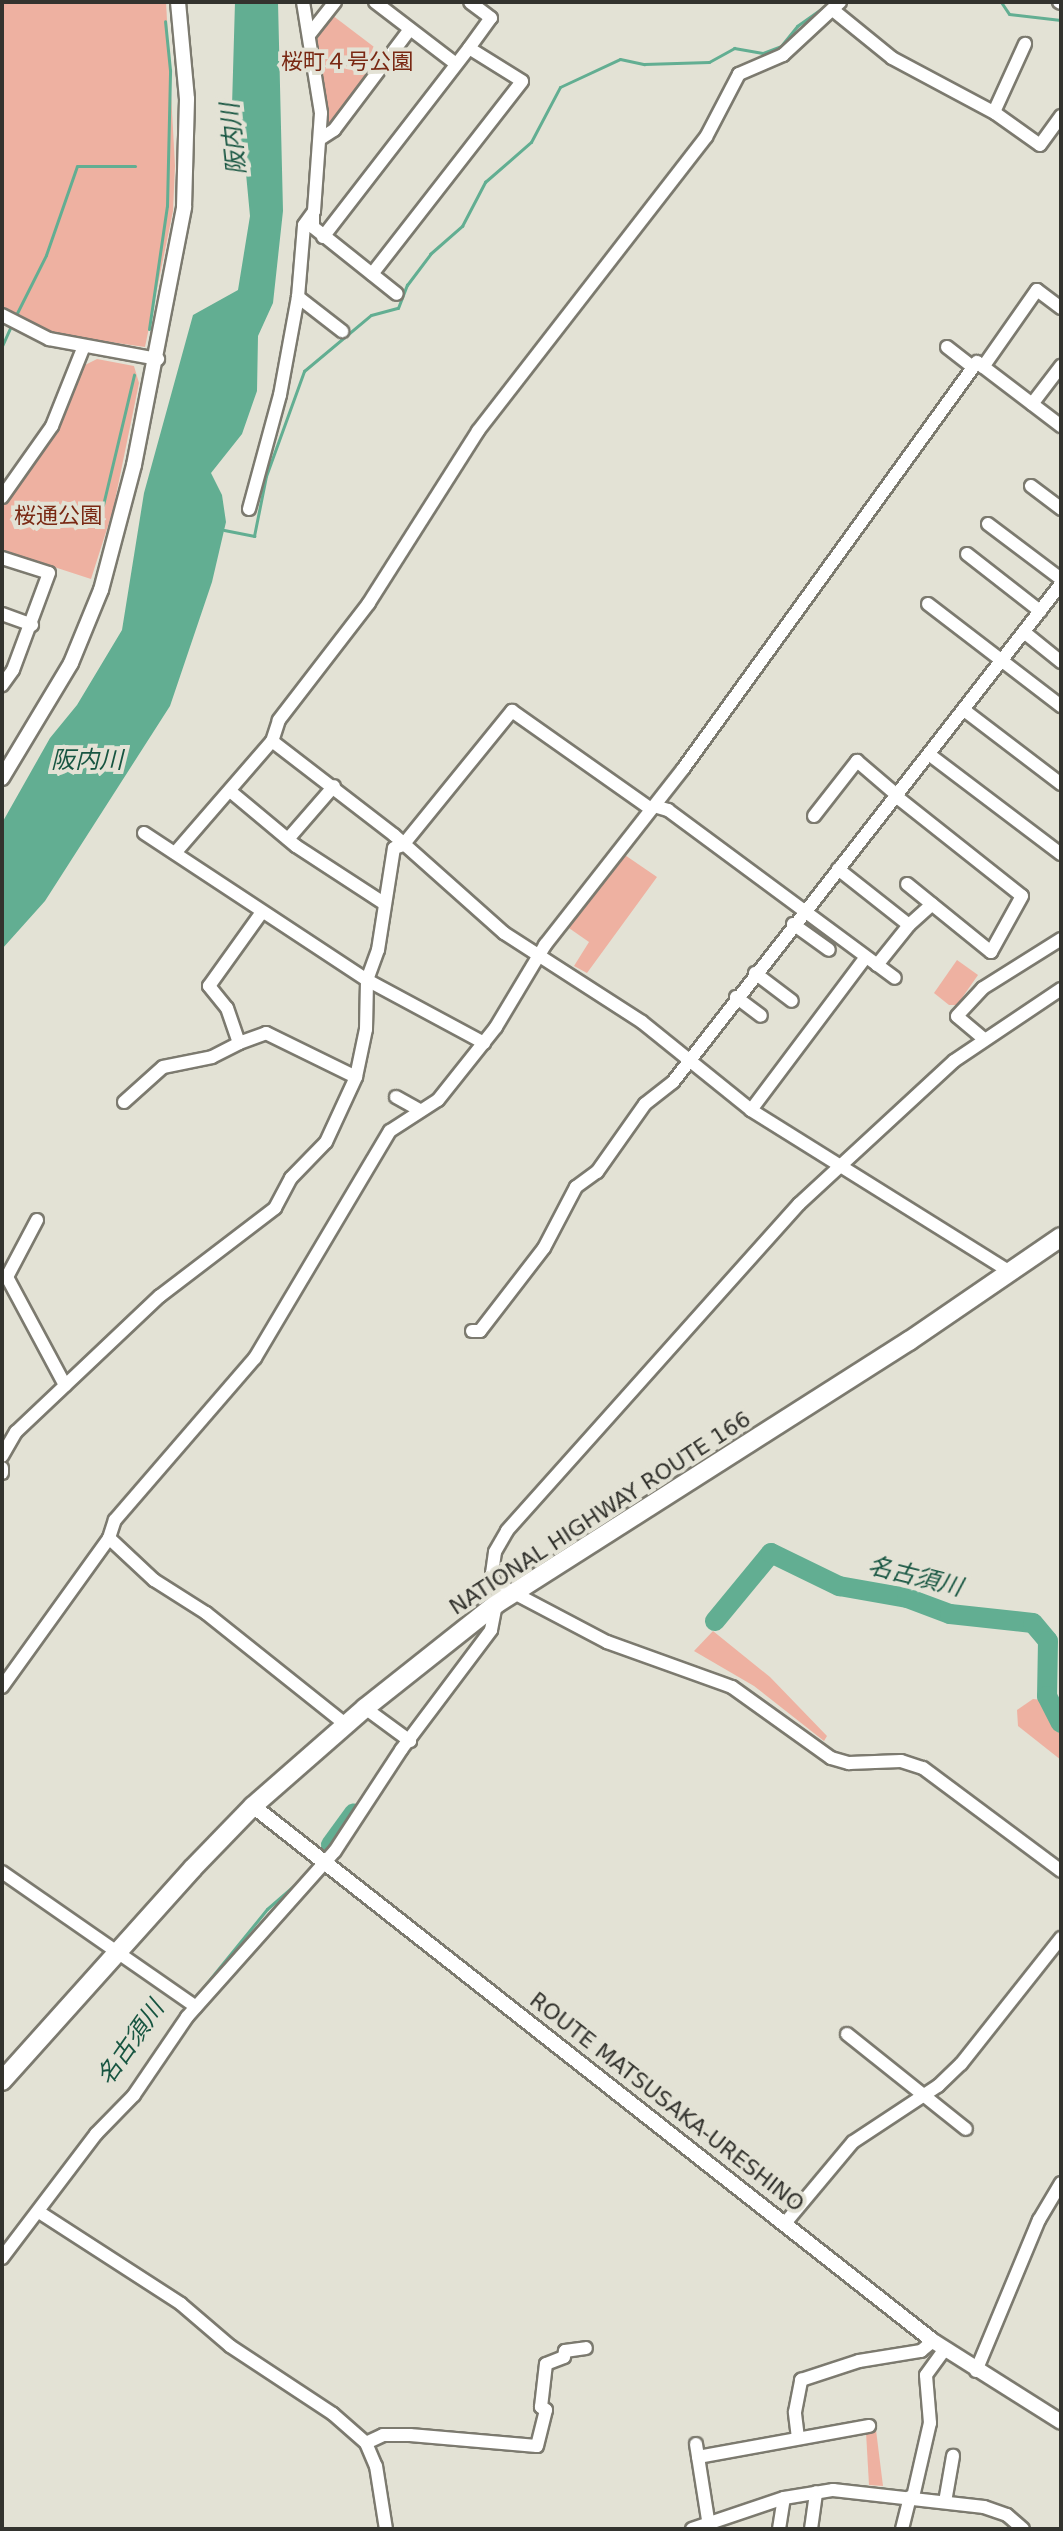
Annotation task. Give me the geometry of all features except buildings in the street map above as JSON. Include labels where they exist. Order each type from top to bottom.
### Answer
[{"type":"highway","name":"NATIONAL HIGHWAY ROUTE 166","points":[[2,2081],[253,1806],[365,1708],[496,1604],[518,1593],[909,1341],[1007,1270],[1061,1237]]},
{"type":"main road","points":[[2,778],[54,698],[94,609],[158,359],[179,250],[186,172],[187,99],[178,2]]},
{"type":"main road","name":"ROUTE MATSUSAKA-URESHINO","points":[[253,1806],[939,2345],[1061,2422]]},
{"type":"street","points":[[303,2],[320,139],[313,227],[397,294]]},
{"type":"street","points":[[309,35],[335,2]]},
{"type":"street","points":[[375,2],[456,64]]},
{"type":"street","points":[[323,237],[491,18],[470,2]]},
{"type":"street","points":[[175,853],[272,741],[279,720],[369,603],[478,431],[706,137],[739,74],[777,60],[836,6],[892,58],[994,112],[1040,145],[1061,116]]},
{"type":"street","points":[[320,139],[334,130],[410,29]]},
{"type":"street","points":[[994,112],[1025,44]]},
{"type":"street","points":[[372,274],[522,81],[469,48]]},
{"type":"street","points":[[249,509],[280,395],[298,297],[304,225],[314,211]]},
{"type":"street","points":[[2,1687],[109,1538],[115,1520],[255,1358],[390,1131],[438,1100],[484,1043],[540,956],[1037,290],[1061,308]]},
{"type":"street","points":[[298,297],[342,331]]},
{"type":"street","points":[[9,319],[49,339],[158,359]]},
{"type":"street","points":[[2,497],[52,426],[84,346]]},
{"type":"street","points":[[947,347],[1061,426]]},
{"type":"street","points":[[1032,404],[1061,366]]},
{"type":"street","points":[[1031,486],[1061,509]]},
{"type":"street","points":[[472,1331],[480,1331],[544,1248],[576,1187],[597,1172],[645,1104],[673,1082],[803,910],[898,796],[1061,582],[988,524]]},
{"type":"street","points":[[967,554],[1040,611]]},
{"type":"street","points":[[2,558],[49,573],[32,625],[3,681]]},
{"type":"street","points":[[928,604],[1061,706]]},
{"type":"street","points":[[2,614],[32,625]]},
{"type":"street","points":[[1024,632],[1061,662]]},
{"type":"street","points":[[964,710],[1061,784]]},
{"type":"street","points":[[2,1456],[16,1432],[160,1296],[275,1208],[291,1178],[326,1142],[356,1077],[366,1029],[367,980],[378,950],[394,848],[403,845],[512,711],[652,807],[668,810],[895,978]]},
{"type":"street","points":[[272,741],[334,786],[504,933],[587,983],[690,1058],[751,1110],[1007,1270]]},
{"type":"street","points":[[930,755],[1059,848]]},
{"type":"street","points":[[814,816],[857,761],[1022,896],[991,952],[907,884]]},
{"type":"street","points":[[288,839],[334,786]]},
{"type":"street","points":[[230,791],[288,839],[385,904]]},
{"type":"street","points":[[144,833],[367,980],[484,1043]]},
{"type":"street","points":[[838,869],[909,925]]},
{"type":"street","points":[[877,965],[909,925],[932,904]]},
{"type":"street","points":[[239,1043],[227,1008],[209,986],[262,912]]},
{"type":"street","points":[[793,924],[829,950]]},
{"type":"street","points":[[984,1039],[957,1016],[983,988],[1061,939]]},
{"type":"street","points":[[751,1110],[866,957]]},
{"type":"street","points":[[755,973],[792,1001]]},
{"type":"street","points":[[1061,989],[984,1039],[912,1096],[839,1164],[507,1531],[495,1552],[492,1573],[495,1583],[607,1642],[732,1687],[831,1758],[849,1763],[901,1761],[923,1768],[1061,1871]]},
{"type":"street","points":[[736,997],[761,1016]]},
{"type":"street","points":[[124,1102],[163,1067],[212,1057],[266,1033],[356,1077]]},
{"type":"street","points":[[396,1097],[419,1110]]},
{"type":"street","points":[[37,1220],[7,1277],[65,1385]]},
{"type":"street","points":[[109,1538],[154,1580],[206,1613],[345,1724]]},
{"type":"street","points":[[2,2258],[96,2134],[134,2095],[192,2004],[323,1864],[407,1739],[491,1630],[496,1604]]},
{"type":"street","points":[[365,1708],[407,1739]]},
{"type":"street","points":[[2,1872],[192,2004]]},
{"type":"street","points":[[786,2222],[853,2142],[924,2095],[961,2064],[1061,1938]]},
{"type":"street","points":[[847,2034],[966,2129]]},
{"type":"street","points":[[976,2371],[1039,2220],[1061,2183]]},
{"type":"street","points":[[39,2212],[181,2304],[230,2346],[333,2414],[366,2443],[376,2466],[386,2529]]},
{"type":"street","points":[[798,2438],[795,2412],[801,2380],[859,2361],[939,2345]]},
{"type":"street","points":[[902,2529],[930,2423],[926,2375],[939,2345]]},
{"type":"street","points":[[366,2443],[383,2435],[410,2435],[537,2446],[546,2410],[541,2407],[546,2364],[564,2357],[565,2351],[586,2348]]},
{"type":"street","points":[[709,2526],[697,2450],[869,2426]]},
{"type":"street","points":[[945,2502],[953,2456]]},
{"type":"street","points":[[811,2529],[816,2492]]},
{"type":"street","points":[[692,2529],[709,2526],[784,2498],[816,2492],[911,2497],[984,2507],[1007,2515],[1017,2527]]},
{"type":"street","points":[[779,2529],[784,2498]]},
{"type":"green space","points":[[2,2],[166,2],[175,166],[173,211],[145,347],[54,334],[2,307]]},
{"type":"green space","name":"桜町４号公園","points":[[332,15],[386,56],[333,124],[326,122],[316,37]]},
{"type":"green space","name":"桜通公園","points":[[97,359],[134,366],[139,383],[113,510],[91,579],[2,550],[2,507],[55,431],[85,365]]},
{"type":"green space","points":[[619,851],[657,877],[587,973],[574,966],[589,942],[566,926]]},
{"type":"green space","points":[[957,960],[978,975],[957,1005],[949,1005],[934,993]]},
{"type":"green space","points":[[713,1631],[770,1677],[827,1736],[824,1741],[754,1686],[694,1651]]},
{"type":"green space","points":[[1033,1699],[1042,1700],[1061,1733],[1061,1760],[1018,1726],[1017,1710]]},
{"type":"green space","points":[[876,2430],[883,2486],[869,2485],[866,2432]]},
{"type":"water","name":"阪内川","points":[[235,2],[278,2],[283,211],[273,303],[258,336],[257,391],[242,434],[211,473],[222,495],[226,522],[212,582],[170,706],[45,901],[2,949],[2,823],[50,738],[77,705],[122,630],[144,493],[193,315],[238,290],[250,216],[245,163],[232,106]]},
{"type":"waterway","points":[[224,530],[254,536],[266,476],[304,371],[371,315],[398,308],[407,285],[430,254],[462,226],[485,182],[531,142],[560,87],[620,59],[644,64],[709,62],[734,48],[763,53],[781,46],[797,26],[831,2]]},
{"type":"waterway","points":[[1001,2],[1009,14],[1061,20]]},
{"type":"waterway","points":[[149,329],[167,206],[170,70],[165,21]]},
{"type":"waterway","points":[[15,317],[46,255],[77,166],[135,166]]},
{"type":"waterway","points":[[2,346],[12,324]]},
{"type":"waterway","points":[[103,505],[134,375]]},
{"type":"waterway","name":"名古須川","points":[[715,1621],[771,1553],[839,1586],[907,1598],[950,1614],[1033,1623],[1048,1641],[1047,1696],[1061,1723]]},
{"type":"waterway","name":"名古須川","points":[[331,1845],[354,1813]]},
{"type":"waterway","name":"名古須川","points":[[193,2000],[267,1909],[305,1876]]},
{"type":"waterway","name":"名古須川","points":[[151,2059],[188,2006]]}]
